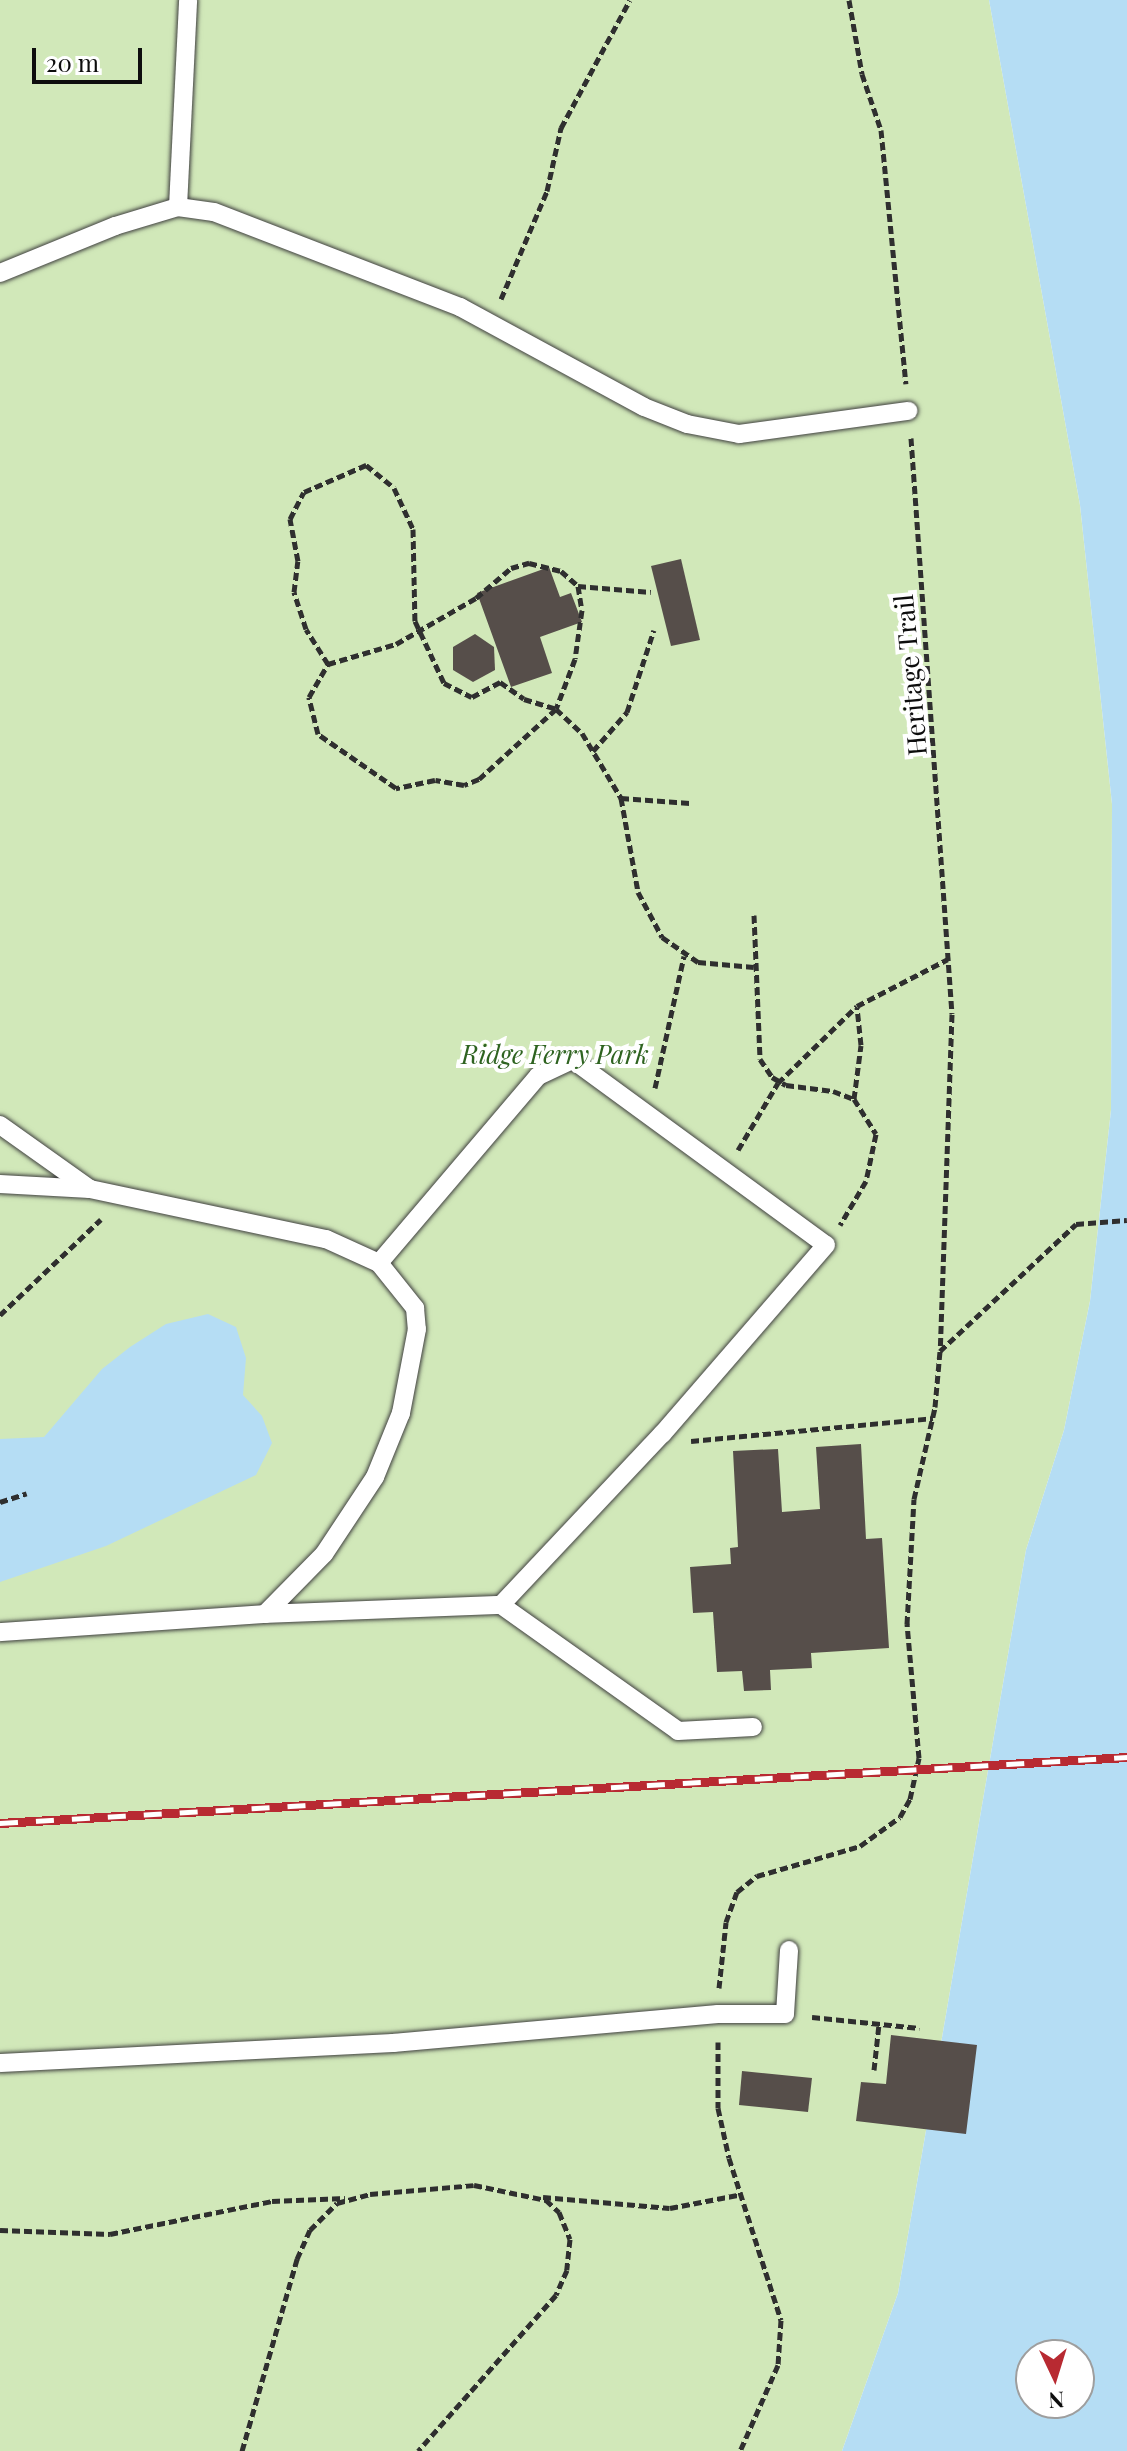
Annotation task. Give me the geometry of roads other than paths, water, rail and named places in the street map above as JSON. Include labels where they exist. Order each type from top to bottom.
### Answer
[{"type":"lane","points":[[178,207],[188,0]]},
{"type":"lane","points":[[0,273],[115,226],[178,207],[214,212],[410,286],[491,324],[644,407],[687,424],[739,434],[908,411]]},
{"type":"lane","points":[[379,1263],[538,1076],[573,1060],[826,1245],[652,1445],[501,1605]]},
{"type":"lane","points":[[0,1125],[90,1189]]},
{"type":"lane","points":[[0,1184],[90,1189],[326,1239],[379,1263],[402,1286],[415,1308],[417,1329],[410,1379],[391,1444],[356,1512],[265,1614]]},
{"type":"lane","points":[[0,1632],[265,1614],[501,1605],[678,1731],[753,1727]]},
{"type":"lane","points":[[0,2063],[393,2043],[718,2014],[785,2014],[789,1950]]},
{"type":"water","points":[[989,0],[1127,0],[1127,2451],[842,2451],[898,2293],[1026,1550],[1064,1430],[1090,1301],[1111,1110],[1112,804],[1080,505]]},
{"type":"water","points":[[208,1314],[236,1327],[246,1358],[243,1395],[262,1416],[272,1443],[256,1475],[106,1546],[0,1582],[0,1439],[44,1437],[102,1369],[130,1347],[166,1324]]},
{"type":"railway","points":[[0,1823],[1127,1757]]},
{"type":"park label","name":"Ridge Ferry Park","points":[[555,1054]]}]
